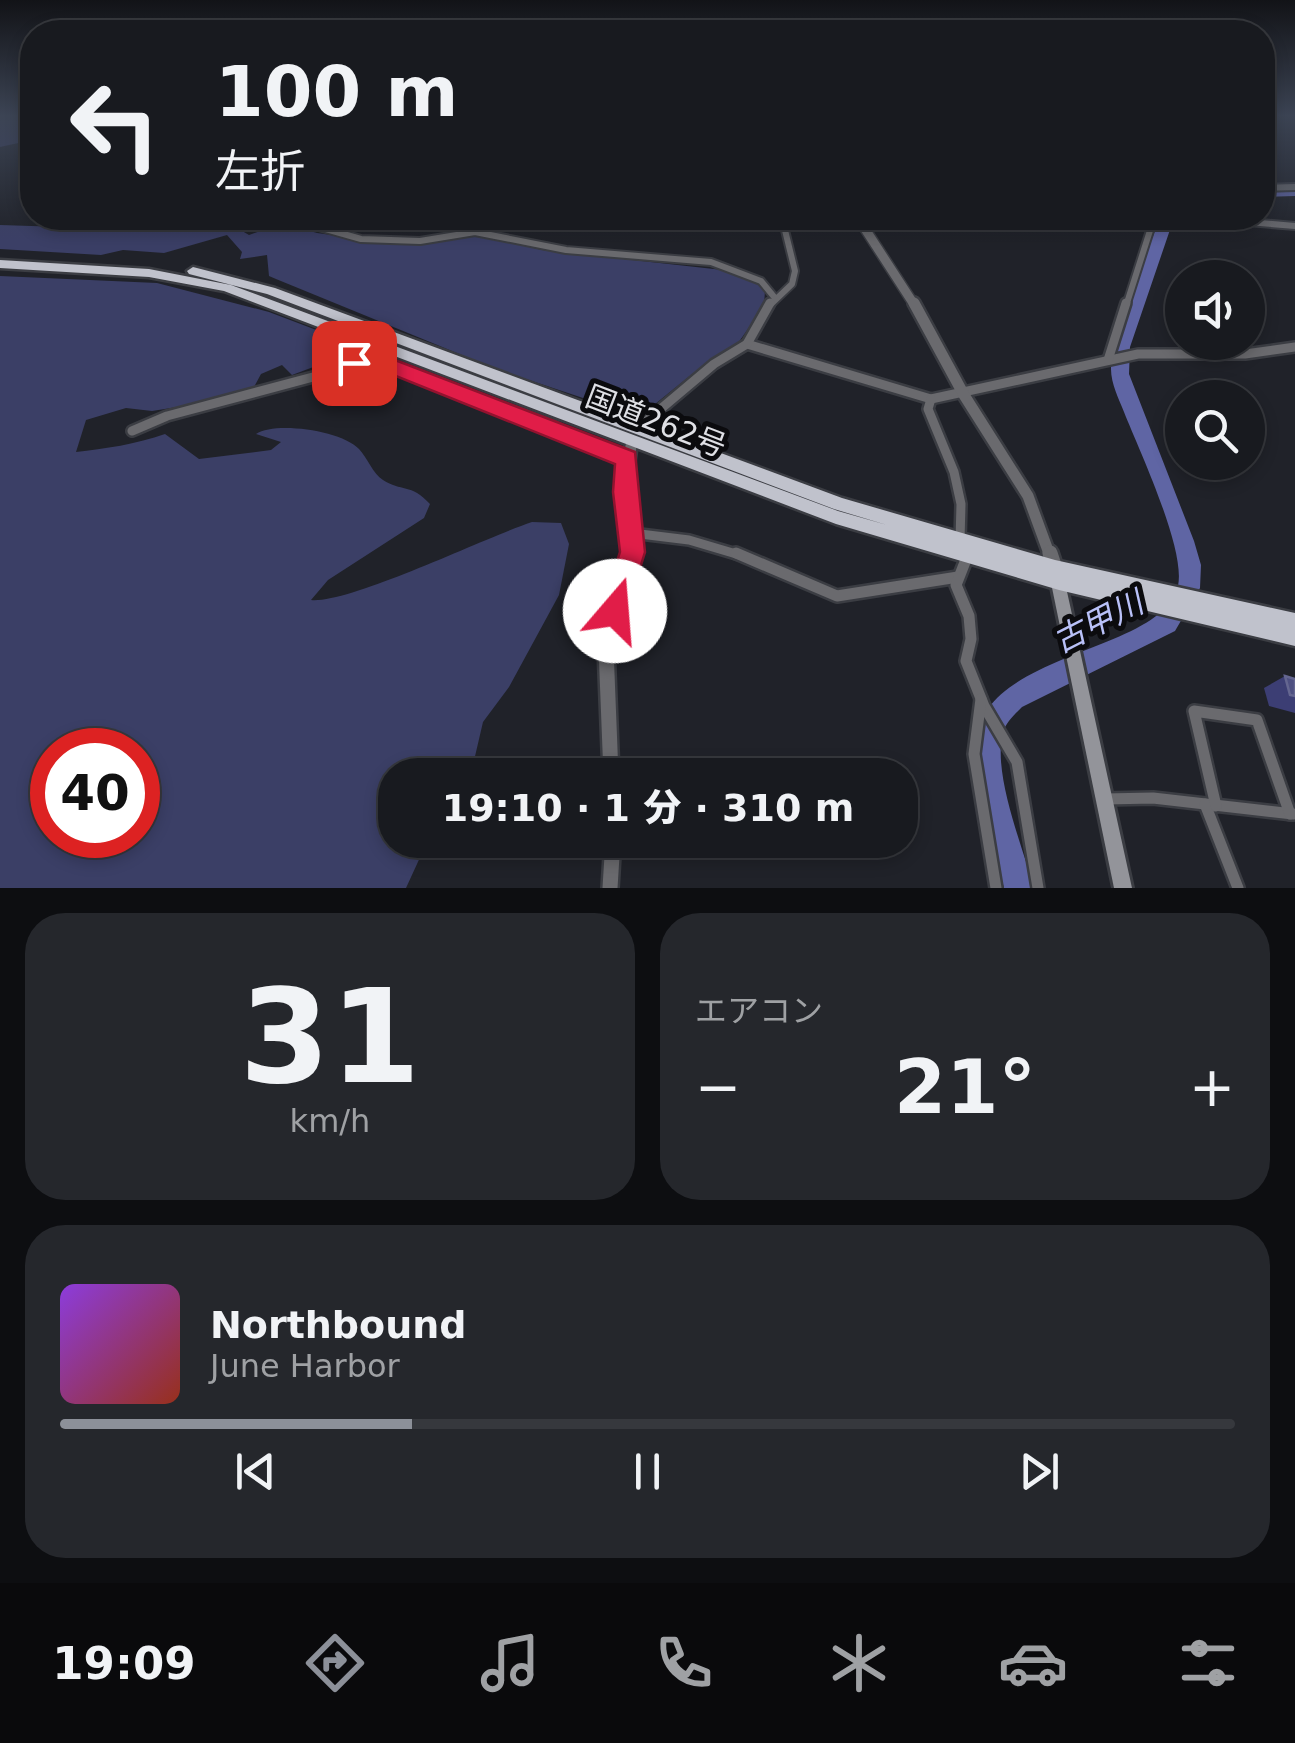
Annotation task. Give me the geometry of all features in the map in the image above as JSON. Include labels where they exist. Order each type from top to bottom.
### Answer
[{"type":"highway","name":"国道262号","points":[[0,260],[196,281],[256,297],[744,472],[960,540],[1056,575]]},
{"type":"highway","name":"国道262号","points":[[382,340],[753,488],[967,557],[1156,596],[1295,637]]},
{"type":"highway","name":"国道262号","points":[[1196,606],[1295,622]]},
{"type":"main road","points":[[1056,575],[1124,888]]},
{"type":"street","points":[[328,230],[388,240],[484,232],[569,250],[708,262],[746,270],[764,282],[775,298]]},
{"type":"street","points":[[644,422],[714,364],[747,344],[775,298],[792,284],[796,252],[783,230]]},
{"type":"street","points":[[866,230],[936,337],[964,394],[1028,496],[1056,575]]},
{"type":"street","points":[[1110,360],[1150,230]]},
{"type":"street","points":[[332,369],[382,340]]},
{"type":"street","points":[[747,344],[931,399],[1138,354],[1245,354],[1295,348]]},
{"type":"street","points":[[132,431],[167,416],[332,369],[382,362],[629,452],[624,492],[632,533],[628,574],[606,648],[610,758]]},
{"type":"street","points":[[931,399],[928,409],[956,468],[961,494],[960,540]]},
{"type":"street","points":[[632,533],[689,540],[741,556],[837,596],[958,578]]},
{"type":"street","points":[[967,557],[956,585],[970,616],[966,662],[983,702],[1017,762],[1038,888]]},
{"type":"street","points":[[983,702],[974,754],[996,888]]},
{"type":"street","points":[[1102,800],[1153,798],[1210,805],[1292,814],[1257,720],[1194,711],[1210,805],[1238,888]]},
{"type":"street","points":[[610,888],[612,858]]},
{"type":"shaded area","points":[[0,225],[20,226],[20,230],[240,230],[249,235],[263,230],[307,230],[384,242],[478,235],[542,250],[732,271],[752,278],[765,290],[764,306],[736,346],[691,375],[644,413],[628,413],[496,369],[269,276],[267,255],[240,259],[242,252],[227,235],[164,253],[123,250],[101,255],[0,249]]},
{"type":"shaded area","points":[[0,276],[157,283],[269,312],[348,342],[348,354],[292,375],[282,365],[261,374],[254,387],[190,405],[152,411],[126,408],[86,420],[76,452],[165,434],[199,459],[271,450],[281,442],[256,434],[278,428],[324,433],[351,443],[379,477],[412,490],[430,504],[424,518],[328,580],[311,600],[355,592],[532,522],[561,523],[569,544],[559,595],[509,687],[483,722],[475,758],[378,758],[378,858],[420,858],[406,888],[0,888]]},
{"type":"building","points":[[1285,676],[1295,679],[1295,696],[1290,695]]},
{"type":"waterway","name":"古甲川","points":[[1275,193],[1295,192]]},
{"type":"waterway","name":"古甲川","points":[[1019,888],[989,765],[988,746],[994,720],[1013,698],[1167,623],[1184,599],[1190,582],[1174,512],[1120,374],[1121,347],[1163,230]]},
{"type":"route","points":[[354,363],[382,362],[551,425],[606,454],[627,459],[624,492],[633,552],[615,611]]}]
